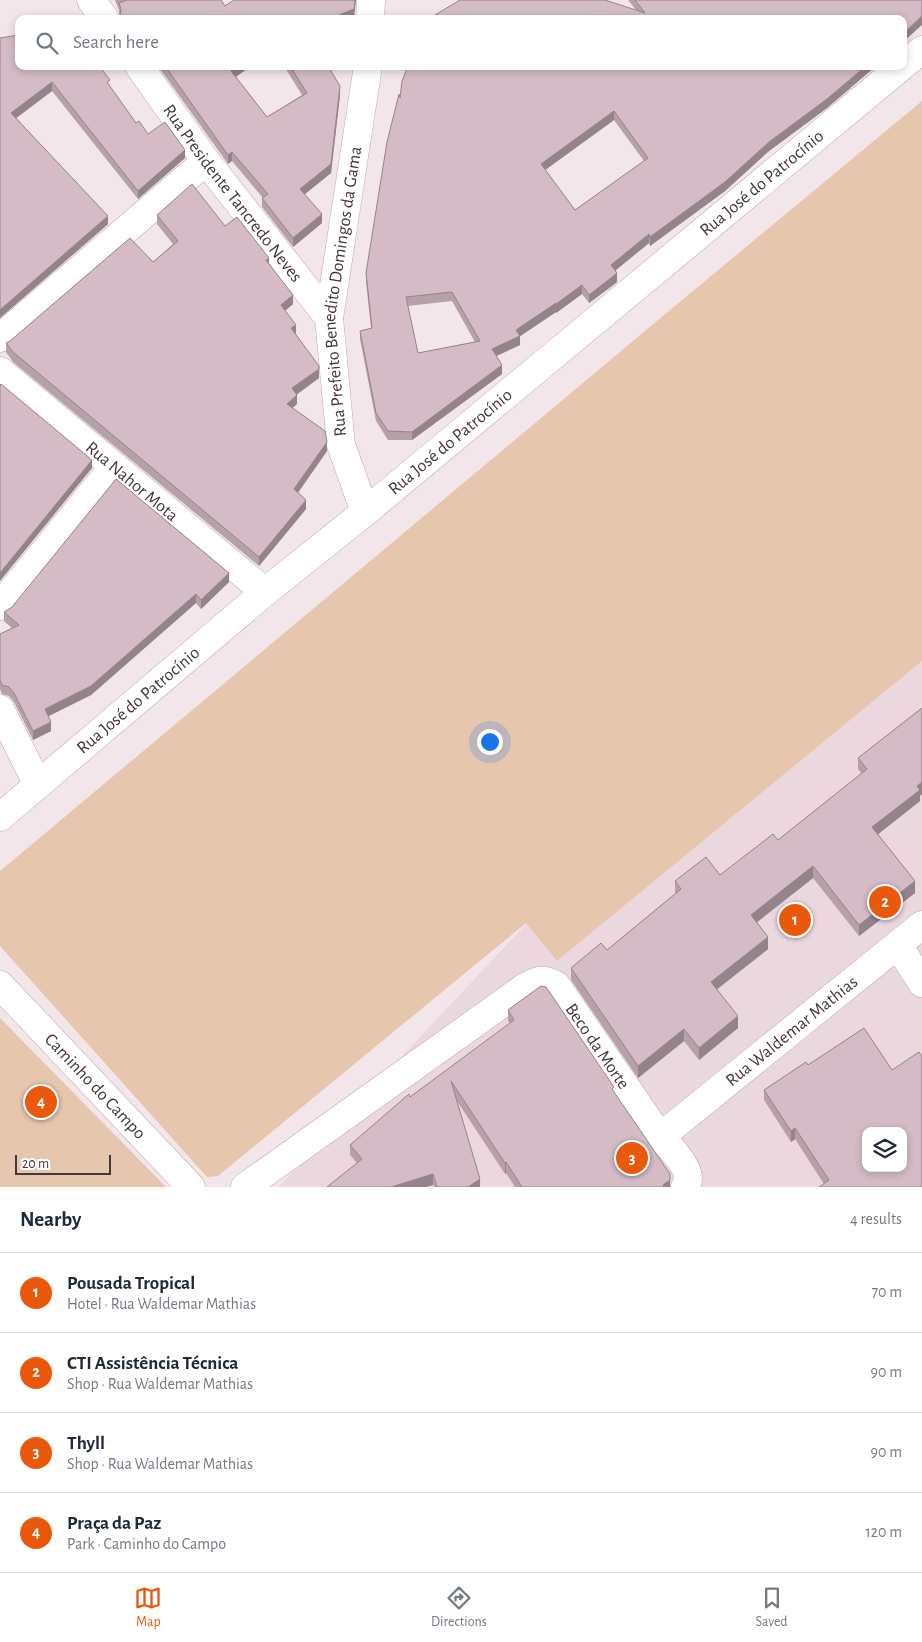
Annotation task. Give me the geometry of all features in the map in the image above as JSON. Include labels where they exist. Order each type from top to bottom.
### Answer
[{"type":"street","points":[[91,0],[102,15]]},
{"type":"street","points":[[370,15],[371,0]]},
{"type":"street","name":"Rua José do Patrocínio","points":[[907,63],[922,50]]},
{"type":"street","name":"Rua Presidente Tancredo Neves","points":[[142,70],[206,161],[328,318]]},
{"type":"street","name":"Rua Prefeito Benedito Domingos da Gama","points":[[365,512],[341,444],[328,318],[367,70]]},
{"type":"street","name":"Rua José do Patrocínio","points":[[0,817],[265,592],[365,512],[898,70]]},
{"type":"street","points":[[0,338],[206,161]]},
{"type":"street","name":"Rua Nahor Mota","points":[[0,371],[265,592]]},
{"type":"street","points":[[0,606],[114,466]]},
{"type":"street","points":[[0,709],[38,785]]},
{"type":"street","name":"Rua Waldemar Mathias","points":[[660,1137],[922,925]]},
{"type":"street","points":[[898,945],[922,983]]},
{"type":"street","name":"Beco da Morte","points":[[245,1187],[524,988],[535,981],[546,980],[556,985],[660,1137],[685,1168],[688,1178],[686,1187]]},
{"type":"street","name":"Caminho do Campo","points":[[0,984],[191,1187]]},
{"type":"shaded area","points":[[922,101],[922,661],[557,961],[526,923],[218,1176],[207,1177],[0,946],[0,871]]},
{"type":"shaded area","points":[[922,661],[922,1187],[279,1187],[527,923],[557,961]]},
{"type":"shaded area","points":[[0,1018],[166,1187],[0,1187]]},
{"type":"building","points":[[127,0],[221,0],[225,6],[234,0],[355,0],[354,9],[339,15],[120,15],[119,3]]},
{"type":"building","points":[[460,0],[605,0],[645,13],[635,0],[922,0],[922,16],[907,30],[907,15],[435,15]]},
{"type":"building","points":[[15,36],[15,70],[102,70],[110,80],[107,82],[136,123],[139,121],[148,134],[165,122],[185,150],[138,191],[52,82],[11,113],[108,216],[0,310],[0,38]]},
{"type":"building","points":[[168,70],[232,70],[231,71],[267,117],[307,93],[293,70],[330,70],[340,86],[331,164],[300,189],[322,214],[293,238],[262,198],[268,194],[232,152],[228,155]]},
{"type":"building","points":[[406,70],[861,70],[827,99],[769,142],[725,182],[650,237],[649,234],[611,265],[617,273],[589,295],[582,285],[516,330],[520,336],[492,349],[502,365],[412,432],[388,431],[376,413],[360,331],[372,328],[366,273],[387,142],[399,94],[400,98],[402,81]],"holes":[[[614,111],[648,158],[575,210],[541,164]],[[452,292],[480,341],[418,353],[406,297]]]},
{"type":"building","points":[[192,184],[225,226],[237,217],[269,258],[266,260],[293,295],[281,305],[296,325],[291,328],[319,366],[319,369],[292,388],[297,395],[287,404],[325,431],[327,442],[294,489],[306,500],[259,557],[13,352],[6,343],[130,238],[153,262],[178,241],[157,215]]},
{"type":"building","points":[[0,385],[92,460],[0,573]]},
{"type":"building","points":[[116,479],[229,573],[201,600],[196,594],[91,686],[45,709],[51,722],[33,731],[14,693],[9,687],[2,685],[0,680],[0,634],[19,625],[4,612],[12,607]]},
{"type":"building","points":[[922,708],[922,782],[917,786],[920,790],[872,827],[915,881],[859,925],[813,866],[751,915],[768,937],[711,982],[738,1016],[699,1048],[684,1029],[638,1066],[571,968],[601,943],[607,950],[681,889],[675,881],[706,857],[720,875],[773,834],[778,840],[867,769],[858,758]]},
{"type":"building","points":[[541,986],[546,987],[670,1174],[670,1180],[663,1185],[664,1187],[522,1187],[451,1081],[480,1179],[468,1187],[437,1187],[433,1174],[391,1187],[327,1187],[362,1159],[350,1145],[409,1094],[410,1097],[514,1020],[508,1010]]},
{"type":"building","points":[[864,1028],[892,1070],[919,1052],[922,1056],[922,1187],[819,1187],[829,1180],[795,1128],[791,1131],[764,1090],[806,1062],[808,1065]]},
{"type":"place","name":"CTI Assistência Técnica","points":[[885,902]]},
{"type":"place","name":"Pousada Tropical","points":[[795,920]]},
{"type":"place","name":"Praça da Paz","points":[[41,1102]]},
{"type":"place","name":"Thyll","points":[[632,1158]]}]
